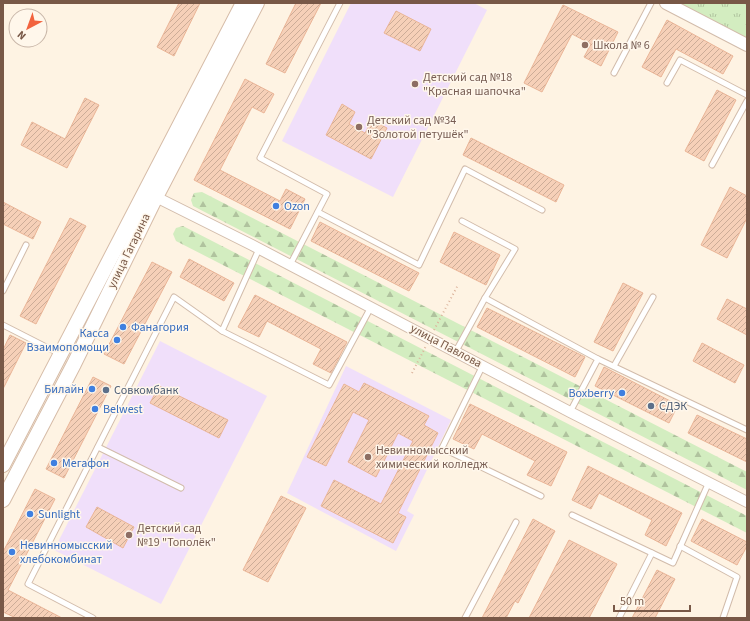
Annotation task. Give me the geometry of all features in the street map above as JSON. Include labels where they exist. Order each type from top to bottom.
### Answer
[{"type":"main road","name":"улица Гагарина","points":[[3,500],[74,364],[150,194],[243,3]]},
{"type":"main road","name":"улица Гагарина","points":[[3,465],[60,354],[257,3]]},
{"type":"street","points":[[666,3],[747,45]]},
{"type":"street","name":"улица Павлова","points":[[150,194],[747,502]]},
{"type":"lane","points":[[290,265],[327,194],[260,158],[340,3]]},
{"type":"lane","points":[[614,73],[651,3]]},
{"type":"lane","points":[[667,83],[680,60],[747,95]]},
{"type":"lane","points":[[712,164],[747,100]]},
{"type":"lane","points":[[318,212],[419,265],[465,169],[542,210]]},
{"type":"lane","points":[[456,352],[485,298],[515,249],[462,221]]},
{"type":"lane","points":[[3,290],[26,245]]},
{"type":"lane","points":[[222,331],[259,249]]},
{"type":"lane","points":[[93,618],[28,584],[174,297],[222,331],[329,385],[371,307]]},
{"type":"lane","points":[[614,366],[654,297]]},
{"type":"lane","points":[[485,298],[598,359],[747,430]]},
{"type":"lane","points":[[3,325],[60,354]]},
{"type":"lane","points":[[570,412],[598,359]]},
{"type":"lane","points":[[483,365],[442,448],[541,496]]},
{"type":"lane","points":[[98,447],[181,488]]},
{"type":"lane","points":[[572,515],[673,564],[709,482]]},
{"type":"lane","points":[[465,618],[516,522]]},
{"type":"lane","points":[[680,546],[737,577],[723,618]]},
{"type":"lane","points":[[619,618],[652,554]]},
{"type":"shaded area","points":[[351,3],[474,3],[487,10],[393,197],[282,141]]},
{"type":"shaded area","points":[[160,341],[267,396],[161,604],[54,550]]},
{"type":"shaded area","name":"Невинномысский химический колледж","points":[[346,366],[451,420],[407,511],[414,515],[396,551],[287,493]]},
{"type":"green space","points":[[666,3],[747,3],[747,45]]},
{"type":"green space","points":[[202,192],[747,472],[747,490],[193,206],[191,200],[194,193]]},
{"type":"green space","points":[[183,226],[747,516],[747,533],[176,241],[173,234],[176,228]]},
{"type":"building","points":[[179,3],[200,3],[174,56],[157,47]]},
{"type":"building","points":[[296,3],[321,3],[285,73],[266,64]]},
{"type":"building","points":[[563,5],[618,32],[601,66],[584,57],[591,44],[572,34],[542,92],[524,83]]},
{"type":"building","points":[[396,11],[431,29],[420,51],[384,33]]},
{"type":"building","points":[[667,20],[733,56],[723,74],[676,49],[661,77],[642,67]]},
{"type":"building","points":[[245,79],[274,94],[264,113],[252,107],[220,170],[280,201],[286,189],[305,199],[290,229],[194,180]]},
{"type":"building","points":[[717,90],[736,100],[704,161],[685,151]]},
{"type":"building","points":[[85,98],[99,105],[67,168],[21,145],[32,122],[65,139]]},
{"type":"building","points":[[342,104],[355,112],[349,124],[365,133],[372,120],[387,128],[371,159],[326,135]]},
{"type":"building","points":[[471,138],[564,185],[556,202],[463,155]]},
{"type":"building","points":[[730,187],[747,196],[747,218],[727,258],[701,245]]},
{"type":"building","points":[[3,202],[41,222],[33,239],[3,224]]},
{"type":"building","points":[[70,218],[86,226],[36,324],[20,316]]},
{"type":"building","points":[[320,222],[419,273],[409,291],[311,241]]},
{"type":"building","points":[[454,232],[500,255],[486,285],[440,262]]},
{"type":"building","points":[[189,259],[234,283],[224,301],[180,277]]},
{"type":"building","points":[[152,262],[172,272],[124,364],[104,354]]},
{"type":"building","points":[[623,283],[643,293],[613,351],[594,342]]},
{"type":"building","points":[[255,295],[347,342],[331,373],[313,364],[321,349],[267,321],[259,337],[238,327]]},
{"type":"building","points":[[727,299],[747,309],[747,335],[717,319]]},
{"type":"building","points":[[487,308],[585,357],[575,377],[477,327]]},
{"type":"building","points":[[10,335],[26,343],[3,389],[3,350]]},
{"type":"building","points":[[702,343],[744,365],[735,383],[693,361]]},
{"type":"building","points":[[604,367],[678,405],[669,423],[595,386]]},
{"type":"building","points":[[93,377],[111,386],[64,478],[46,469]]},
{"type":"building","points":[[364,383],[429,416],[424,425],[438,433],[398,513],[406,517],[393,543],[321,506],[334,480],[381,504],[413,441],[398,433],[376,477],[348,462],[369,420],[353,412],[326,466],[307,457],[344,384],[359,392]]},
{"type":"building","points":[[159,386],[228,420],[219,438],[150,403]]},
{"type":"building","points":[[470,404],[567,452],[551,486],[527,475],[535,461],[482,434],[474,449],[453,439]]},
{"type":"building","points":[[697,415],[747,439],[747,462],[688,433]]},
{"type":"building","points":[[588,466],[682,513],[666,546],[645,535],[652,520],[599,493],[591,509],[572,500]]},
{"type":"building","points":[[35,489],[55,499],[8,590],[62,618],[16,618],[3,612],[3,552]]},
{"type":"building","points":[[281,496],[306,508],[268,582],[243,570]]},
{"type":"building","points":[[97,507],[134,527],[123,548],[86,527]]},
{"type":"building","points":[[533,519],[555,531],[518,603],[515,601],[506,618],[482,618]]},
{"type":"building","points":[[702,519],[747,542],[747,546],[737,565],[691,541]]},
{"type":"building","points":[[569,540],[617,564],[589,618],[529,618]]},
{"type":"building","points":[[657,570],[675,579],[655,618],[632,618]]},
{"type":"place","name":"Школа № 6","points":[[585,45]]},
{"type":"place","name":"Детский сад №18 \"Красная шапочка\"","points":[[415,84]]},
{"type":"place","name":"Детский сад №34 \"Золотой петушёк\"","points":[[359,127]]},
{"type":"place","name":"Ozon","points":[[276,206]]},
{"type":"place","name":"Фанагория","points":[[123,327]]},
{"type":"place","name":"Касса Взаимопомощи","points":[[117,340]]},
{"type":"place","name":"Билайн","points":[[92,389]]},
{"type":"place","name":"Совкомбанк","points":[[106,390]]},
{"type":"place","name":"Boxberry","points":[[622,393]]},
{"type":"place","name":"СДЭК","points":[[651,406]]},
{"type":"place","name":"Belwest","points":[[95,409]]},
{"type":"place","name":"Невинномысский химический колледж","points":[[368,457]]},
{"type":"place","name":"Мегафон","points":[[54,463]]},
{"type":"place","name":"Sunlight","points":[[30,514]]},
{"type":"place","name":"Детский сад №19 \"Тополёк\"","points":[[129,535]]},
{"type":"place","name":"Невинномысский хлебокомбинат","points":[[12,552]]}]
